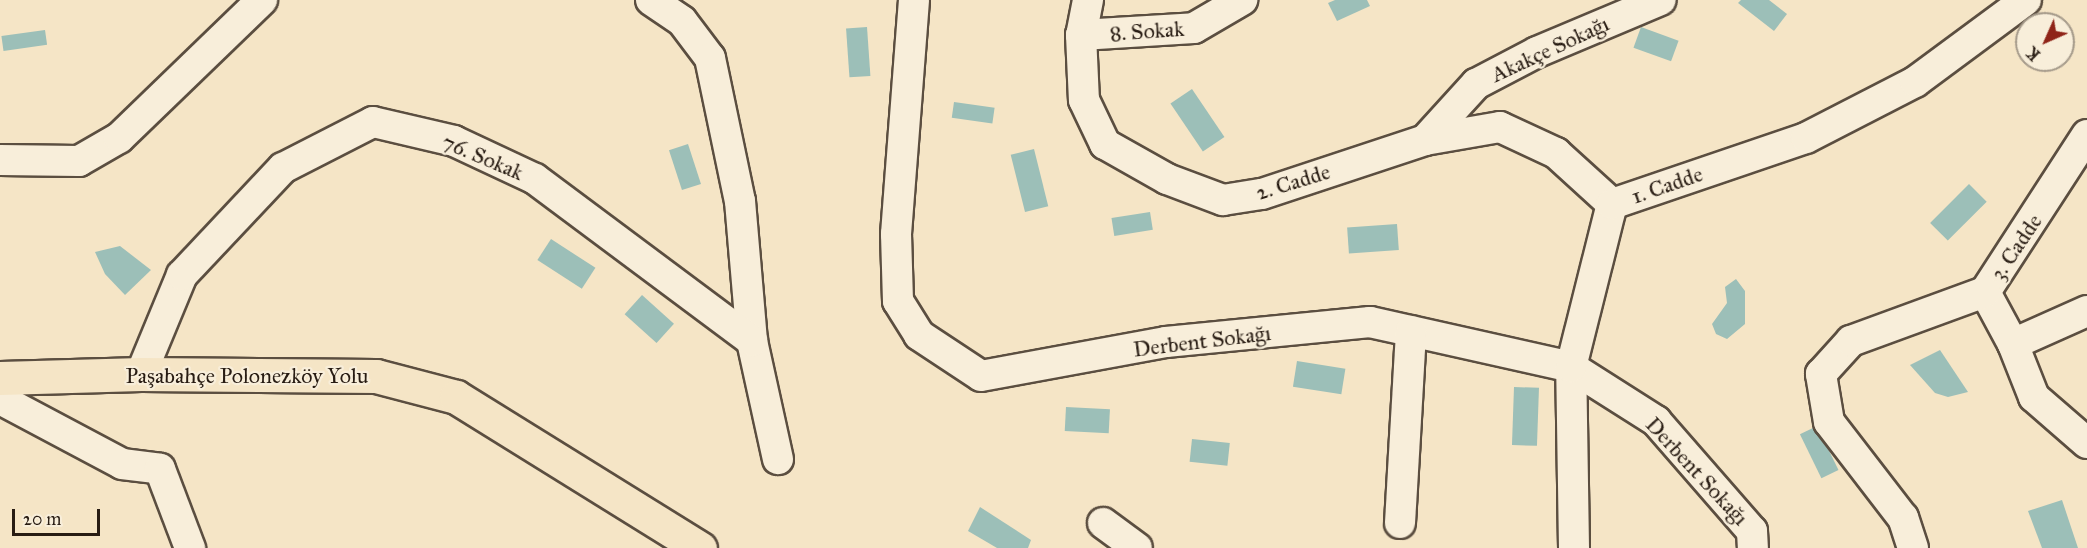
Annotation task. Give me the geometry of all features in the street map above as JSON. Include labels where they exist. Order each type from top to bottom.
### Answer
[{"type":"main road","name":"Paşabahçe Polonezköy Yolu","points":[[0,378],[141,374],[376,376],[456,397],[689,546]]},
{"type":"street","points":[[0,160],[14,163],[79,161],[119,138],[262,0]]},
{"type":"street","points":[[651,0],[682,21],[710,58],[740,201],[752,341],[778,459]]},
{"type":"street","name":"Derbent Sokağı","points":[[914,0],[896,234],[898,301],[919,335],[981,376],[1166,342],[1370,322],[1411,331],[1571,367],[1656,422],[1752,531],[1753,548]]},
{"type":"street","name":"2. Cadde","points":[[1088,0],[1081,35],[1084,100],[1105,144],[1167,179],[1223,200],[1262,194],[1425,140],[1500,127],[1556,153],[1612,204]]},
{"type":"street","name":"8. Sokak","points":[[1081,35],[1194,28],[1242,0]]},
{"type":"street","name":"Akakçe Sokağı","points":[[1425,140],[1476,84],[1537,52],[1661,0]]},
{"type":"street","name":"1. Cadde","points":[[1574,548],[1571,367],[1612,204],[1806,138],[1915,82],[2026,0]]},
{"type":"street","name":"76. Sokak","points":[[141,374],[182,275],[283,168],[373,122],[454,141],[535,179],[752,341]]},
{"type":"street","name":"3. Cadde","points":[[2086,140],[1985,292],[2013,344],[2034,397],[2087,443]]},
{"type":"street","points":[[1913,548],[1903,518],[1829,422],[1821,374],[1851,341],[1985,292]]},
{"type":"street","points":[[2013,344],[2087,311]]},
{"type":"street","points":[[1400,523],[1411,331]]},
{"type":"street","points":[[0,399],[122,464],[160,469],[190,548]]},
{"type":"street","points":[[1103,523],[1137,548]]},
{"type":"water","points":[[1335,0],[1367,0],[1370,6],[1337,21],[1328,3]]},
{"type":"water","points":[[1741,0],[1769,0],[1787,14],[1774,31],[1738,3]]},
{"type":"water","points":[[867,27],[870,76],[849,77],[846,28]]},
{"type":"water","points":[[1641,27],[1679,41],[1671,61],[1633,48]]},
{"type":"water","points":[[45,30],[47,45],[4,51],[1,36]]},
{"type":"water","points":[[1192,89],[1224,137],[1203,152],[1170,104]]},
{"type":"water","points":[[954,102],[995,108],[992,124],[952,118]]},
{"type":"water","points":[[688,144],[701,184],[682,190],[669,150]]},
{"type":"water","points":[[1034,149],[1048,206],[1025,212],[1011,155]]},
{"type":"water","points":[[1969,184],[1987,202],[1948,241],[1930,223]]},
{"type":"water","points":[[1150,212],[1153,230],[1114,236],[1111,218]]},
{"type":"water","points":[[1397,224],[1399,250],[1349,253],[1347,227]]},
{"type":"water","points":[[551,239],[595,268],[582,289],[537,260]]},
{"type":"water","points":[[120,246],[151,270],[125,295],[105,274],[95,252]]},
{"type":"water","points":[[1736,279],[1745,291],[1745,324],[1727,339],[1716,334],[1712,324],[1727,303],[1725,287]]},
{"type":"water","points":[[642,295],[674,324],[657,343],[625,314]]},
{"type":"water","points":[[1940,350],[1968,392],[1948,397],[1935,393],[1910,365]]},
{"type":"water","points":[[1297,361],[1345,369],[1341,394],[1293,387]]},
{"type":"water","points":[[1514,387],[1539,388],[1537,446],[1512,445]]},
{"type":"water","points":[[1066,407],[1110,409],[1109,433],[1065,431]]},
{"type":"water","points":[[1817,426],[1838,470],[1821,478],[1800,434]]},
{"type":"water","points":[[1192,439],[1230,443],[1227,466],[1190,462]]},
{"type":"water","points":[[2062,500],[2078,548],[2042,548],[2028,511]]},
{"type":"water","points":[[980,507],[1031,540],[1028,548],[997,548],[968,531]]}]
